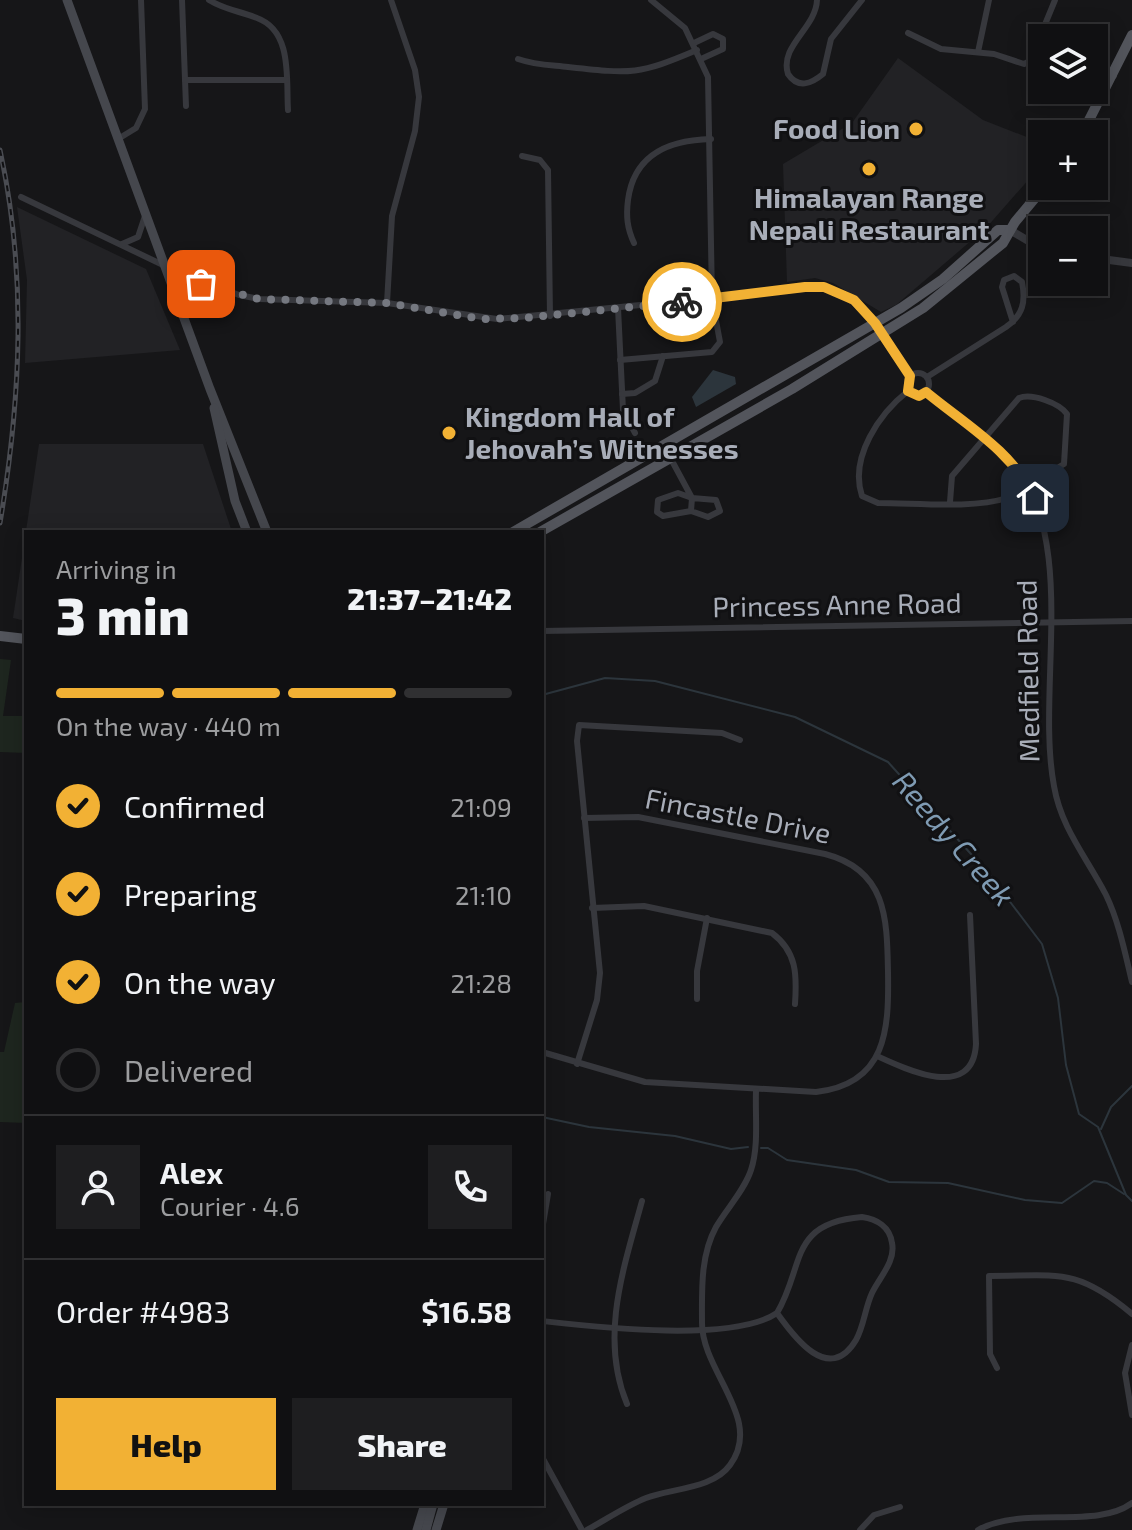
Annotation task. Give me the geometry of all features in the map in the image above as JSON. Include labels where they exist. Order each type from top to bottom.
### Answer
[{"type":"main road","points":[[67,0],[185,324],[266,530]]},
{"type":"main road","points":[[1090,120],[1132,35]]},
{"type":"main road","points":[[544,530],[882,336],[952,286],[1003,243],[1034,200]]},
{"type":"main road","points":[[516,530],[875,323],[943,279],[998,230],[1010,230]]},
{"type":"main road","points":[[210,389],[228,473],[246,530]]},
{"type":"main road","points":[[0,636],[24,639]]},
{"type":"main road","points":[[417,1530],[424,1506]]},
{"type":"main road","points":[[426,1530],[432,1506]]},
{"type":"main road","points":[[436,1530],[443,1506]]},
{"type":"street","points":[[118,139],[136,128],[145,109],[141,0]]},
{"type":"street","points":[[182,0],[186,106]]},
{"type":"street","points":[[210,0],[228,10],[256,18],[273,30],[283,46],[288,110]]},
{"type":"street","points":[[387,303],[392,216],[415,131],[419,97],[415,70],[391,0]]},
{"type":"street","points":[[620,360],[717,349],[720,342],[712,299],[710,89],[696,46],[677,19],[651,0]]},
{"type":"street","points":[[817,0],[813,20],[787,57],[788,74],[801,84],[809,83],[823,74],[831,39],[862,0]]},
{"type":"street","points":[[978,52],[989,0]]},
{"type":"street","points":[[1047,24],[1055,0]]},
{"type":"street","points":[[908,33],[941,49],[978,52],[1024,64],[1028,62]]},
{"type":"street","points":[[518,59],[536,65],[626,74],[657,67],[713,34],[723,39],[723,49],[701,59]]},
{"type":"street","points":[[1108,74],[1114,76]]},
{"type":"street","points":[[185,80],[286,80]]},
{"type":"street","points":[[634,243],[627,223],[631,187],[639,167],[666,146],[684,140],[711,139]]},
{"type":"street","points":[[522,156],[545,162],[548,170],[550,316]]},
{"type":"street","points":[[21,197],[163,265],[259,299],[387,303],[481,319],[550,316],[824,287],[854,300],[875,323],[910,376],[908,391],[885,410],[870,435],[860,492],[872,503],[950,502],[998,501],[1061,467],[1067,459],[1065,410],[1022,396],[983,436],[949,482],[950,502]]},
{"type":"street","points":[[121,244],[138,237],[145,216]]},
{"type":"street","points":[[1010,230],[1028,241]]},
{"type":"street","points":[[1108,260],[1132,263]]},
{"type":"street","points":[[927,377],[1013,322],[1023,308],[1022,282],[1014,276],[1004,280],[1002,287],[1013,322]]},
{"type":"street","points":[[185,324],[185,293],[193,285],[211,284]]},
{"type":"street","points":[[618,308],[622,394],[625,416],[635,433]]},
{"type":"street","points":[[622,394],[635,393],[655,381],[663,356]]},
{"type":"street","points":[[908,391],[919,396],[926,392],[929,383],[927,377],[917,372],[910,376]]},
{"type":"street","name":"Medfield Road","points":[[926,392],[1008,457],[1029,486],[1045,530],[1055,794],[1068,831],[1113,912],[1132,978]]},
{"type":"street","points":[[671,459],[692,498],[691,511]]},
{"type":"street","points":[[678,493],[692,498],[711,498],[720,506],[714,517],[691,511],[663,516],[656,507],[661,497],[678,493]]},
{"type":"street","name":"Princess Anne Road","points":[[544,631],[1132,621]]},
{"type":"street","points":[[577,1064],[599,985],[579,725],[722,733],[740,740]]},
{"type":"street","name":"Fincastle Drive","points":[[584,818],[638,817],[825,854],[851,864],[874,888],[887,922],[888,1009],[885,1036],[877,1056]]},
{"type":"street","points":[[592,908],[644,906],[761,929],[778,938],[795,963],[795,1004]]},
{"type":"street","points":[[544,1053],[645,1082],[756,1091],[829,1090],[857,1077],[877,1056],[940,1079],[956,1077],[971,1063],[976,1044],[970,915]]},
{"type":"street","points":[[697,999],[697,971],[707,918]]},
{"type":"street","points":[[544,1460],[585,1530],[644,1499],[716,1477],[735,1458],[740,1445],[741,1423],[708,1356],[702,1328],[704,1267],[710,1243],[746,1181],[753,1161],[756,1091]]},
{"type":"street","points":[[544,1218],[548,1194]]},
{"type":"street","points":[[627,1404],[617,1368],[613,1329],[617,1299],[642,1201]]},
{"type":"street","points":[[544,1321],[613,1329],[702,1328],[758,1323],[777,1313],[785,1299],[800,1249],[817,1231],[862,1217],[885,1227],[893,1244],[891,1259],[871,1295],[858,1336],[846,1351],[829,1357],[811,1353],[777,1313]]},
{"type":"street","points":[[997,1368],[990,1354],[989,1276],[1081,1279],[1107,1293],[1132,1314]]},
{"type":"street","points":[[1132,1345],[1125,1373],[1132,1415]]},
{"type":"street","points":[[978,1530],[1006,1520],[1111,1515],[1132,1503]]},
{"type":"street","points":[[860,1530],[874,1515],[900,1507]]},
{"type":"shaded area","points":[[898,58],[983,120],[1028,138],[1028,180],[986,228],[896,305],[881,312],[833,283],[815,278],[787,282],[783,164],[852,123]]},
{"type":"shaded area","points":[[17,207],[146,269],[180,350],[25,363],[27,280]]},
{"type":"shaded area","points":[[713,370],[735,377],[736,384],[696,407],[692,397]]},
{"type":"shaded area","points":[[39,444],[203,444],[231,530],[26,530]]},
{"type":"shaded area","points":[[24,544],[24,621],[13,618]]},
{"type":"shaded area","points":[[0,659],[11,660],[3,716],[24,716],[24,753],[0,752]]},
{"type":"shaded area","points":[[24,1002],[24,1123],[0,1122],[0,1052],[4,1052],[15,1003]]},
{"type":"waterway","name":"Reedy Creek","points":[[544,694],[605,678],[655,681],[795,717],[888,762],[989,874],[1042,944],[1058,998],[1066,1065],[1079,1114],[1098,1127],[1126,1195],[1132,1201]]},
{"type":"waterway","points":[[1101,1129],[1111,1107],[1132,1086]]},
{"type":"waterway","points":[[544,1117],[589,1127],[675,1136],[731,1149],[748,1147]]},
{"type":"waterway","points":[[761,1148],[768,1148],[787,1160],[856,1170],[889,1182],[948,1183],[1025,1200],[1062,1203],[1094,1181],[1107,1183],[1124,1194]]},
{"type":"railway","points":[[0,150],[14,243],[18,336],[13,429],[0,523]]},
{"type":"way so far","points":[[201,284],[211,284],[259,299],[387,303],[481,319],[561,315],[682,302]]},
{"type":"place","name":"Food Lion","points":[[916,129]]},
{"type":"place","name":"Himalayan Range Nepali Restaurant","points":[[869,169]]},
{"type":"place","name":"Kingdom Hall of Jehovah’s Witnesses","points":[[449,433]]},
{"type":"route","points":[[682,302],[805,287],[824,287],[854,300],[875,323],[910,376],[906,384],[908,391],[919,396],[926,392],[1008,457],[1035,498]]}]
